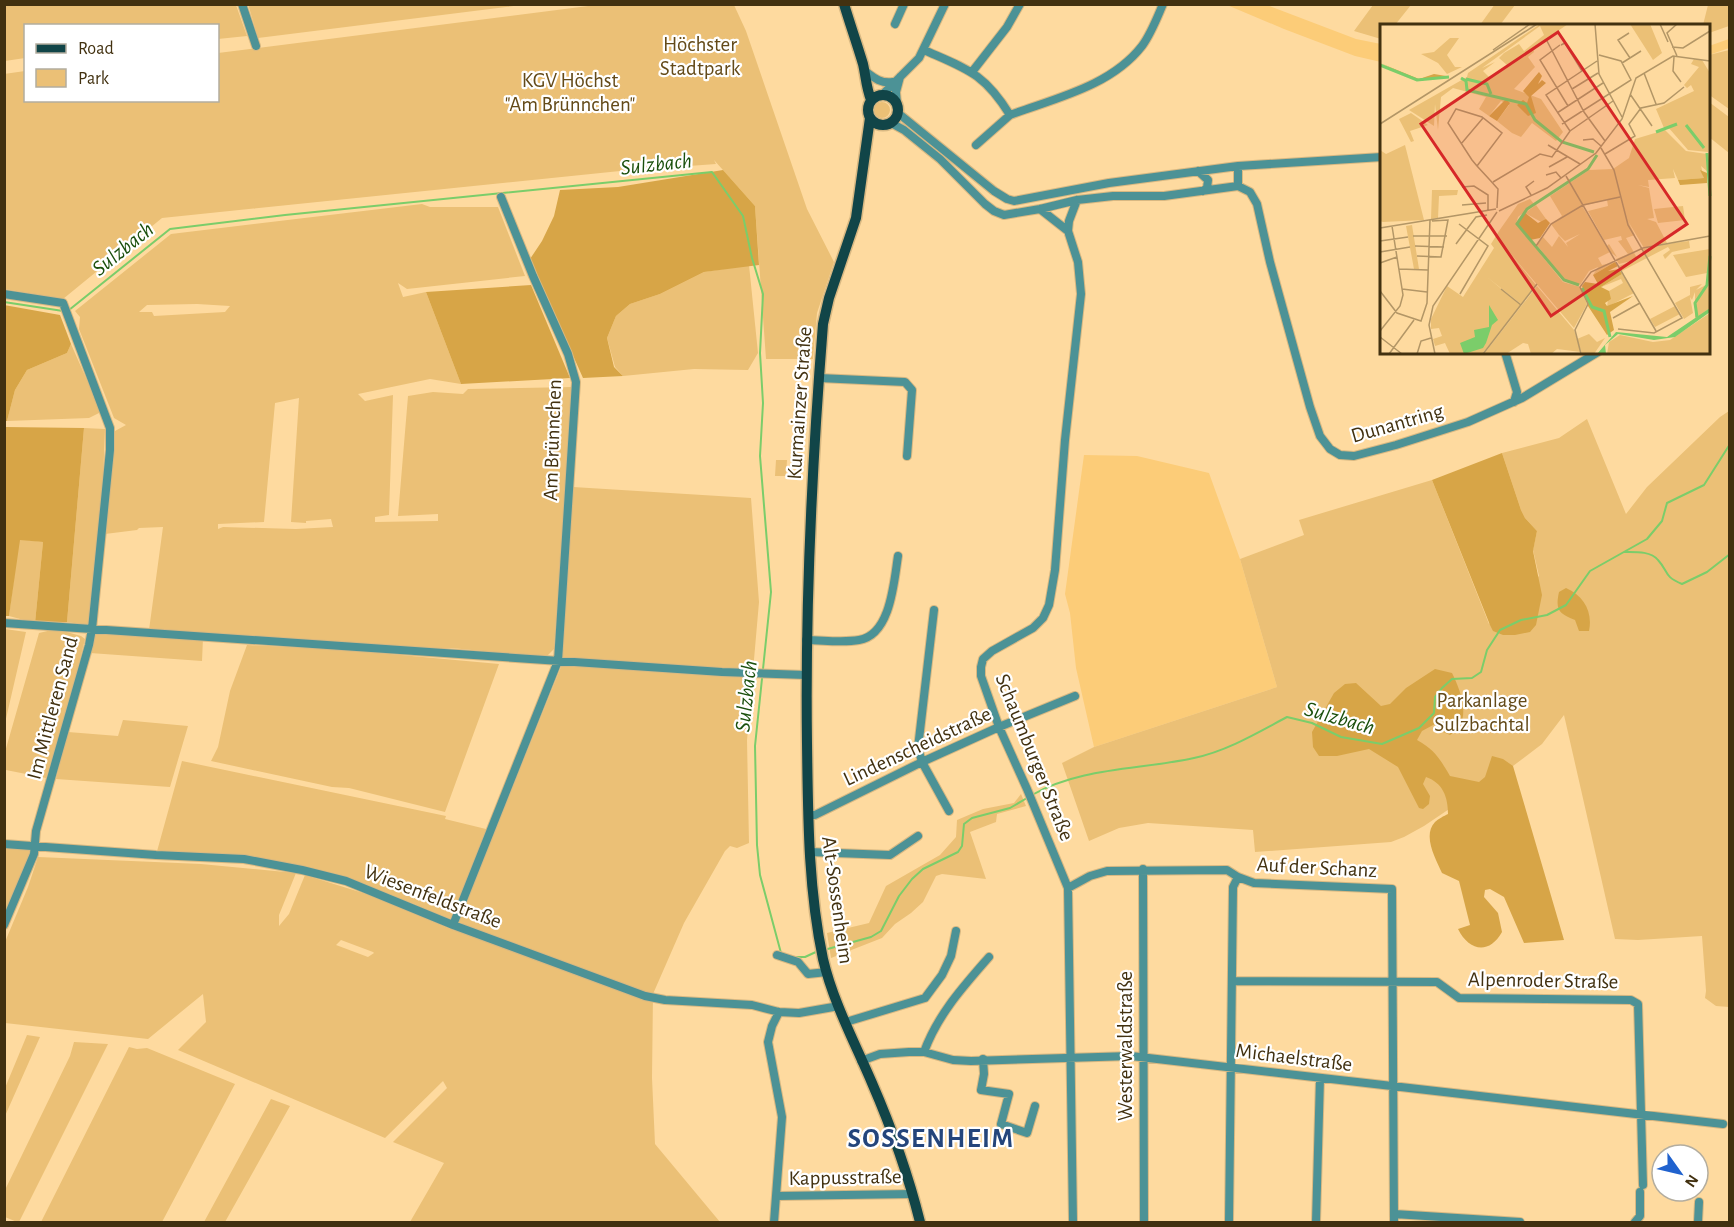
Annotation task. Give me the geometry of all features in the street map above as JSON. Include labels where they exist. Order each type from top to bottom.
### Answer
[{"type":"main road","points":[[844,4],[866,74],[865,84],[878,96],[891,97],[897,108],[886,124],[867,139]]},
{"type":"main road","points":[[878,96],[868,111],[870,118],[886,124]]},
{"type":"main road","name":"Kurmainzer Straße","points":[[806,675],[811,515],[825,312],[856,218],[870,118]]},
{"type":"main road","name":"Alt-Sossenheim","points":[[806,675],[809,852],[824,960],[861,1061],[896,1139],[920,1222]]},
{"type":"street","points":[[242,4],[256,46]]},
{"type":"street","points":[[895,24],[904,4]]},
{"type":"street","points":[[878,96],[919,57],[945,4]]},
{"type":"street","points":[[972,72],[1007,27],[1020,4]]},
{"type":"street","points":[[976,145],[1010,115],[1089,86],[1128,62],[1143,45],[1163,4]]},
{"type":"street","points":[[924,50],[972,72],[992,88],[1010,115]]},
{"type":"street","points":[[866,74],[885,82],[897,79]]},
{"type":"street","points":[[897,79],[897,108],[951,163],[976,195],[987,206],[1004,215],[1077,200],[1113,196],[1164,196],[1238,186],[1238,166]]},
{"type":"street","points":[[886,124],[904,130],[1007,199],[1022,201],[1109,183],[1238,166],[1380,157]]},
{"type":"street","points":[[1198,171],[1208,180],[1207,188],[1203,191]]},
{"type":"street","points":[[976,195],[974,191],[981,180]]},
{"type":"street","name":"Dunantring","points":[[1238,186],[1250,192],[1256,199],[1270,262],[1310,407],[1320,436],[1330,449],[1340,455],[1354,456],[1468,422],[1514,402],[1595,354]]},
{"type":"street","points":[[987,206],[994,191]]},
{"type":"street","name":"Am Brünnchen","points":[[453,925],[558,661],[576,382],[568,354],[501,197]]},
{"type":"street","points":[[1068,231],[1069,220],[1077,200]]},
{"type":"street","points":[[1040,209],[1068,231]]},
{"type":"street","name":"Schaumburger Straße","points":[[1068,231],[1078,262],[1081,294],[1064,448],[1055,570],[1049,605],[1043,618],[1033,628],[992,651],[983,659],[981,676],[999,727],[1028,789],[1068,888],[1073,1222]]},
{"type":"street","points":[[4,294],[61,301],[110,428],[110,450],[92,629],[722,672],[806,675]]},
{"type":"street","points":[[1506,354],[1517,392],[1514,402]]},
{"type":"street","points":[[819,378],[905,382],[912,390],[907,456]]},
{"type":"street","points":[[806,640],[859,640],[873,635],[881,625],[891,600],[898,556]]},
{"type":"street","points":[[934,610],[918,748],[922,762],[950,811]]},
{"type":"street","name":"Im Mittleren Sand","points":[[4,623],[92,629],[33,847],[34,854],[4,925]]},
{"type":"street","name":"Lindenscheidstraße","points":[[808,815],[815,815],[922,762],[1075,696]]},
{"type":"street","points":[[809,852],[890,855],[918,836]]},
{"type":"street","name":"Wiesenfeldstraße","points":[[4,844],[244,859],[346,881],[453,925],[564,965],[633,993],[665,1000],[752,1005],[780,1012],[799,1013],[839,1006]]},
{"type":"street","name":"Auf der Schanz","points":[[1068,888],[1090,876],[1107,871],[1143,869],[1227,870],[1254,883],[1392,889],[1391,982]]},
{"type":"street","name":"Westerwaldstraße","points":[[1143,869],[1144,1222]]},
{"type":"street","points":[[1229,1222],[1233,887],[1238,877]]},
{"type":"street","points":[[846,1022],[926,998],[942,975],[951,956],[956,932]]},
{"type":"street","points":[[777,955],[798,962],[808,974],[827,972]]},
{"type":"street","points":[[924,1052],[934,1026],[959,990],[988,957]]},
{"type":"street","name":"Alpenroder Straße","points":[[1232,981],[1437,982],[1459,998],[1631,1000],[1638,1004],[1641,1114]]},
{"type":"street","points":[[1391,982],[1394,1218],[1520,1222]]},
{"type":"street","points":[[774,1222],[782,1117],[768,1042],[772,1026],[780,1012]]},
{"type":"street","name":"Michaelstraße","points":[[861,1061],[880,1054],[924,1052],[953,1060],[1144,1058],[1723,1124]]},
{"type":"street","points":[[983,1059],[984,1074],[981,1090],[1009,1094],[1001,1124],[1027,1133],[1035,1106]]},
{"type":"street","points":[[1316,1222],[1320,1078]]},
{"type":"street","points":[[1635,1222],[1640,1216],[1641,1114]]},
{"type":"street","name":"Kappusstraße","points":[[777,1196],[913,1194]]},
{"type":"street","points":[[1698,1222],[1699,1203]]},
{"type":"shaded area","points":[[1227,5],[1267,5],[1356,39],[1380,44],[1380,62],[1355,56]]},
{"type":"shaded area","points":[[1729,39],[1729,48],[1710,55],[1710,46]]},
{"type":"shaded area","points":[[723,170],[755,206],[759,265],[704,272],[660,294],[630,304],[616,316],[607,338],[614,367],[623,376],[583,378],[530,259],[554,216],[560,190],[618,187]]},
{"type":"shaded area","points":[[531,285],[570,378],[461,384],[426,292]]},
{"type":"shaded area","points":[[4,305],[60,315],[71,344],[67,353],[27,370],[15,390],[7,421],[5,421]]},
{"type":"shaded area","points":[[5,427],[84,428],[67,622],[35,623],[43,542],[20,540],[9,616],[5,616]]},
{"type":"shaded area","points":[[1502,453],[1521,510],[1537,531],[1533,551],[1542,595],[1536,625],[1530,632],[1515,635],[1503,635],[1493,631],[1432,480]]},
{"type":"shaded area","points":[[1084,455],[1137,456],[1209,473],[1240,559],[1277,687],[1094,747],[1076,668],[1070,613],[1065,594]]},
{"type":"shaded area","points":[[1566,588],[1578,595],[1586,605],[1590,617],[1589,631],[1579,631],[1575,620],[1565,616],[1558,607],[1559,592]]},
{"type":"shaded area","points":[[1435,669],[1452,673],[1463,706],[1461,723],[1450,735],[1441,731],[1435,724],[1422,731],[1417,740],[1436,755],[1450,776],[1479,782],[1485,777],[1492,756],[1503,759],[1513,766],[1564,940],[1524,943],[1504,897],[1490,889],[1485,890],[1484,897],[1498,913],[1502,932],[1497,939],[1485,947],[1473,946],[1458,929],[1470,925],[1459,881],[1442,873],[1430,841],[1431,828],[1435,822],[1448,814],[1446,796],[1437,783],[1426,777],[1423,784],[1430,796],[1429,804],[1423,809],[1419,808],[1398,767],[1369,749],[1337,756],[1319,756],[1313,747],[1312,732],[1334,693],[1345,684],[1356,683],[1381,706],[1390,704],[1406,688]]},
{"type":"green space","points":[[5,4],[236,5],[247,36],[219,39],[219,24],[24,24],[24,58],[5,61]]},
{"type":"green space","points":[[248,4],[521,4],[521,5],[258,38]]},
{"type":"green space","points":[[1373,4],[1411,5],[1396,24],[1380,24],[1380,39],[1354,31]]},
{"type":"green space","points":[[1495,4],[1515,5],[1501,24],[1481,24]]},
{"type":"green space","name":"KGV Höchst \"Am Brünnchen\"","points":[[596,5],[734,5],[746,31],[807,209],[834,262],[817,313],[813,359],[766,359],[755,206],[714,160],[716,164],[620,171],[162,218],[63,299],[5,289],[4,74],[24,71],[24,102],[219,102],[219,53]]},
{"type":"green space","points":[[1708,5],[1729,5],[1729,26],[1710,33],[1710,24],[1703,24]]},
{"type":"green space","points":[[1730,50],[1729,109],[1710,95],[1710,55]]},
{"type":"green space","points":[[882,102],[888,104],[890,110],[888,116],[882,118],[876,116],[874,110],[876,104]]},
{"type":"green space","points":[[1710,103],[1729,117],[1729,153],[1710,138]]},
{"type":"green space","points":[[422,204],[430,207],[498,207],[525,276],[407,289],[398,283],[403,297],[426,292],[461,384],[430,379],[358,394],[365,401],[393,395],[389,515],[375,517],[375,522],[438,521],[438,514],[398,516],[408,396],[433,392],[463,394],[468,389],[572,387],[554,649],[546,657],[451,648],[431,649],[149,630],[163,527],[139,528],[105,534],[115,431],[126,425],[114,418],[79,329],[80,317],[75,311],[171,234]],"holes":[[[147,305],[230,306],[225,312],[154,316],[152,312],[139,312]],[[299,398],[291,522],[306,523],[306,521],[331,519],[333,527],[296,529],[223,527],[218,529],[218,524],[264,522],[275,403]]]},
{"type":"green space","points":[[749,265],[758,353],[748,370],[694,369],[623,376],[615,367],[607,338],[616,316],[630,304],[660,294],[704,272]]},
{"type":"green space","points":[[71,344],[101,412],[89,418],[7,421],[15,390],[27,370],[67,353]]},
{"type":"green space","name":"Parkanlage Sulzbachtal","points":[[1729,411],[1729,1007],[1716,1006],[1705,998],[1702,936],[1615,939],[1564,715],[1542,744],[1513,766],[1424,826],[1391,842],[1255,852],[1253,830],[1148,823],[1119,828],[1089,841],[1062,763],[1094,747],[1277,687],[1240,559],[1304,535],[1299,520],[1432,480],[1489,624],[1539,576],[1533,550],[1537,531],[1521,510],[1502,453],[1559,438],[1587,419],[1626,514],[1647,487]]},
{"type":"green space","points":[[84,428],[105,429],[102,505],[88,625],[67,622]]},
{"type":"green space","points":[[776,460],[787,460],[786,476],[775,476]]},
{"type":"green space","points":[[573,487],[751,498],[759,602],[747,740],[749,843],[737,848],[730,846],[725,851],[684,923],[653,994],[652,1078],[655,1144],[720,1222],[410,1222],[444,1163],[393,1142],[447,1088],[443,1081],[385,1138],[178,1050],[206,1022],[203,994],[148,1039],[5,1023],[5,942],[38,857],[201,864],[296,873],[279,915],[279,926],[289,914],[305,875],[376,897],[455,931],[561,667]],"holes":[[[341,940],[373,952],[368,957],[336,945]]]},
{"type":"green space","points":[[19,539],[43,542],[35,623],[9,616]]},
{"type":"green space","points":[[4,629],[26,632],[5,723]]},
{"type":"green space","points":[[56,629],[85,639],[65,720],[46,778],[6,770],[5,775],[5,752],[39,633]]},
{"type":"green space","points":[[95,632],[203,638],[202,661],[90,653]]},
{"type":"green space","points":[[247,645],[346,650],[499,664],[445,812],[349,788],[332,787],[211,761],[218,747],[230,691]]},
{"type":"green space","points":[[123,720],[188,726],[170,787],[56,779],[68,732],[118,736]]},
{"type":"green space","points":[[182,761],[446,816],[445,819],[486,829],[487,836],[453,921],[412,903],[346,881],[244,859],[156,855]]},
{"type":"green space","points":[[1021,794],[1026,806],[997,814],[996,822],[970,832],[986,879],[942,874],[936,876],[923,902],[895,924],[882,938],[831,958],[827,933],[869,923],[886,886],[940,855],[956,837],[957,820],[983,809],[1014,803]]},
{"type":"green space","points":[[5,846],[29,848],[32,852],[5,921]]},
{"type":"green space","points":[[27,1035],[40,1037],[5,1116],[5,1088]]},
{"type":"green space","points":[[74,1042],[108,1044],[17,1222],[5,1217],[5,1190],[70,1056]]},
{"type":"green space","points":[[129,1047],[147,1048],[235,1084],[162,1222],[41,1222]]},
{"type":"green space","points":[[271,1099],[290,1106],[225,1222],[204,1222]]},
{"type":"waterway","name":"Sulzbach","points":[[69,310],[170,229],[285,215],[712,172],[743,216],[763,294],[760,353],[763,403],[760,456],[771,592],[755,746],[757,845],[760,875],[781,953]]},
{"type":"waterway","name":"Sulzbach","points":[[4,302],[63,311]]},
{"type":"waterway","name":"Sulzbach","points":[[1032,795],[1070,779],[1091,774],[1206,755],[1242,741],[1287,717],[1312,723],[1341,737],[1382,744],[1419,728],[1434,713],[1435,697],[1442,688],[1452,679],[1472,678],[1481,672],[1487,650],[1500,630],[1521,620],[1547,615],[1566,605],[1590,571],[1647,539],[1662,521],[1667,503],[1704,485],[1730,444]]},
{"type":"waterway","name":"Sulzbach","points":[[1625,552],[1643,553],[1655,557],[1669,576],[1682,584],[1707,572],[1730,554]]},
{"type":"waterway","name":"Sulzbach","points":[[824,950],[871,937],[881,931],[899,896],[912,879],[923,869],[958,852],[962,846],[964,824],[972,818],[1010,808],[1027,798]]},
{"type":"waterway","name":"Sulzbach","points":[[795,957],[805,957],[818,951]]},
{"type":"district","name":"SOSSENHEIM","points":[[931,1138]]},
{"type":"park label","name":"Höchster Stadtpark","points":[[700,56]]}]
